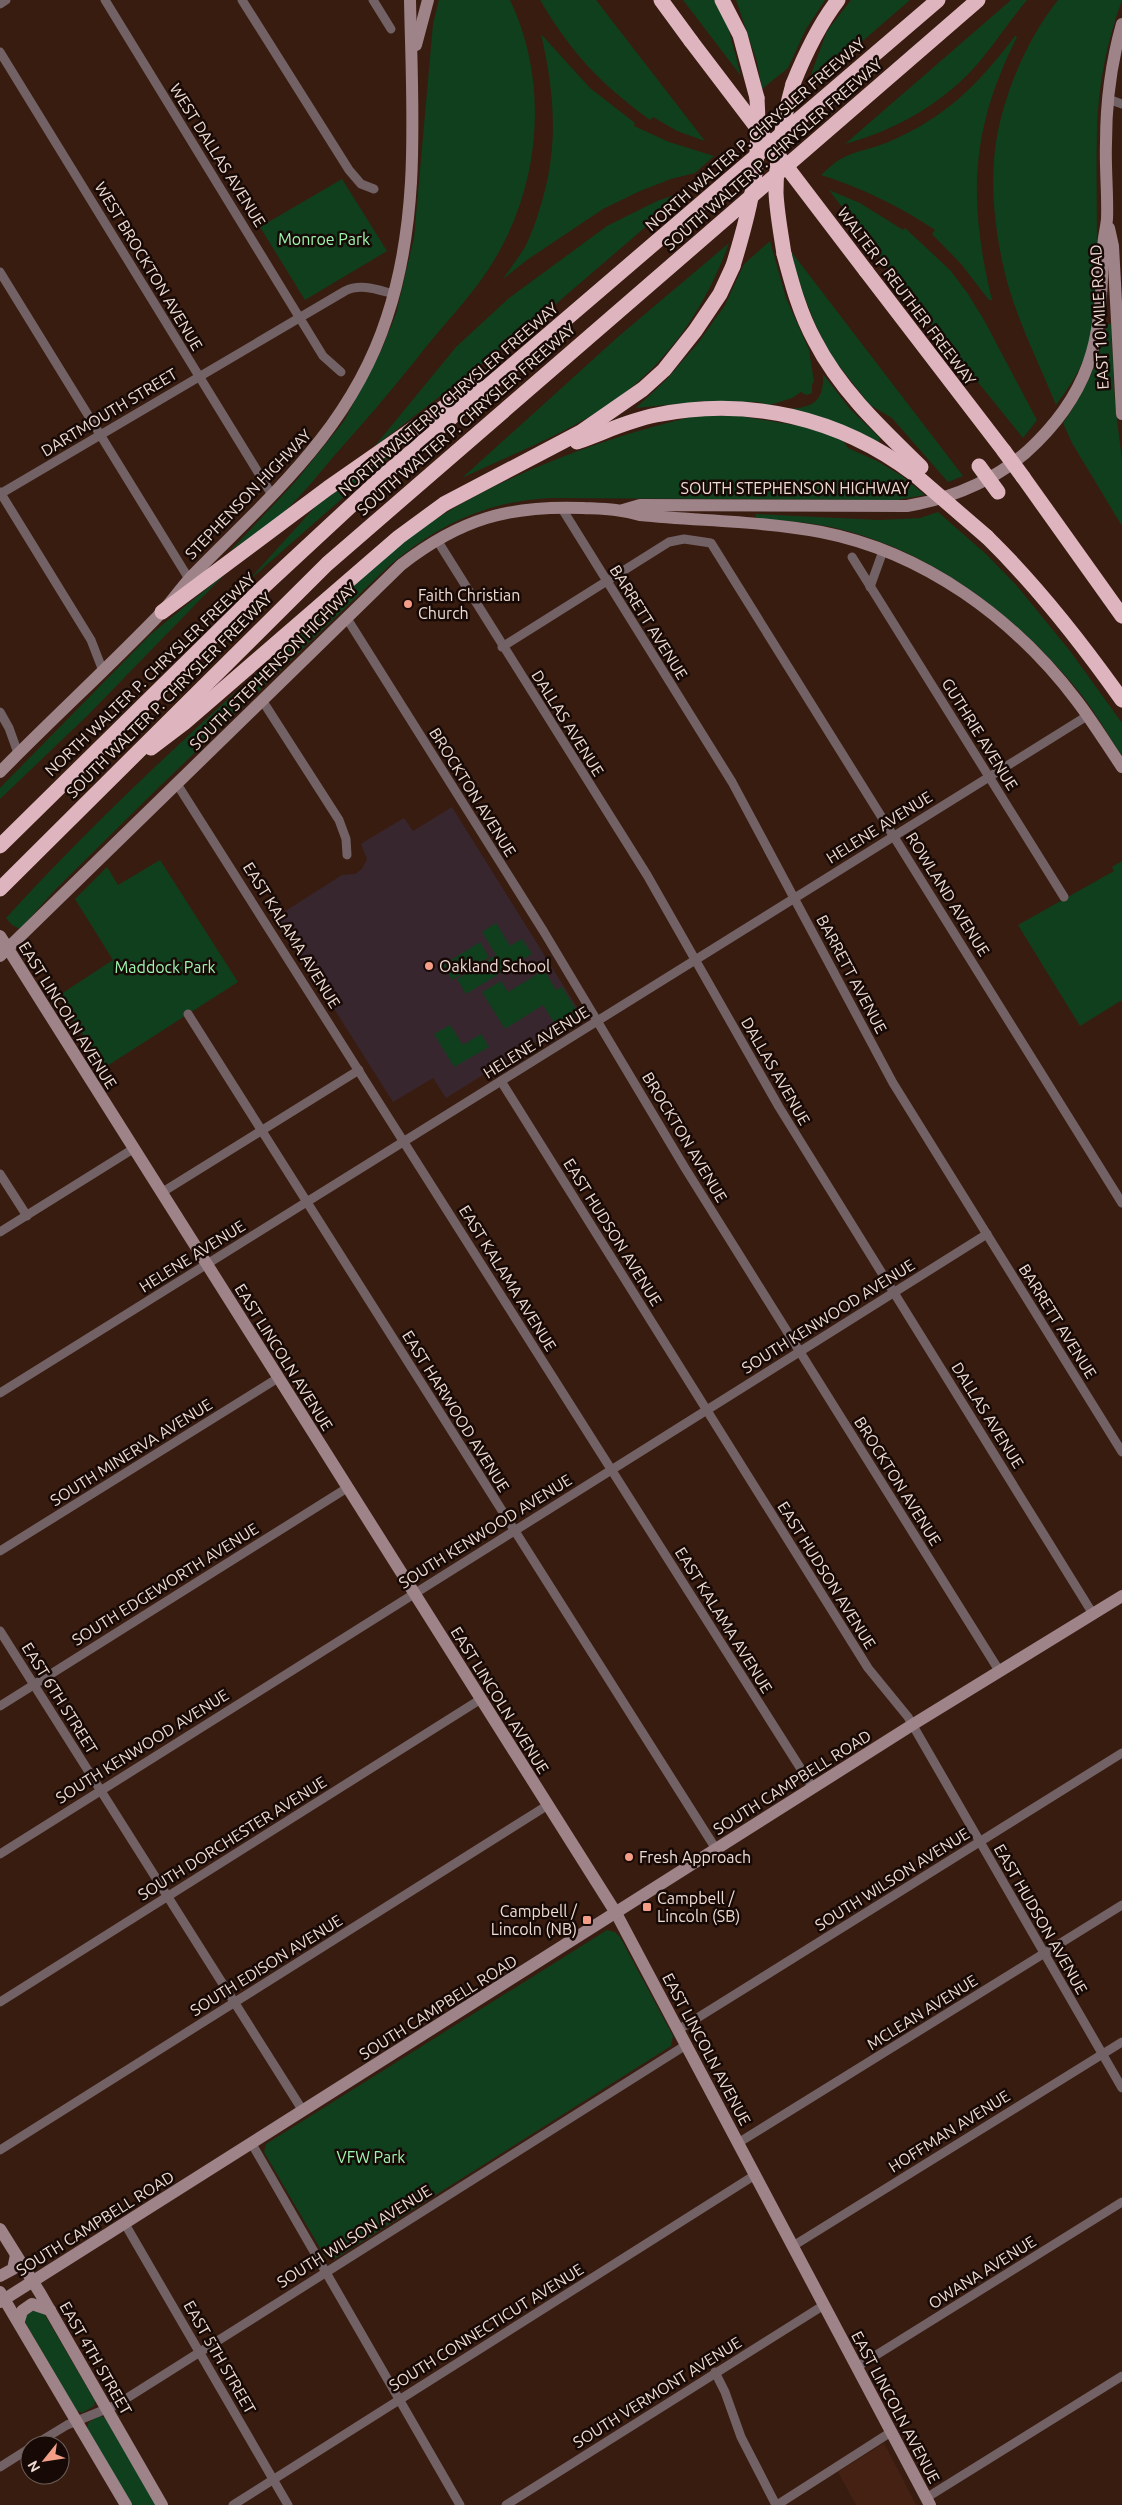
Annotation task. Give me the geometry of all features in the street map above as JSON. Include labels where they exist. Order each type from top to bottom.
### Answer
[{"type":"highway","name":"WALTER P REUTHER FREEWAY","points":[[660,0],[1004,451],[1122,616]]},
{"type":"highway","points":[[105,784],[184,723],[399,537],[444,504],[581,432],[644,390],[664,370],[696,331],[720,294],[733,266],[749,210],[757,168],[757,98],[740,35],[722,0]]},
{"type":"highway","points":[[838,0],[824,18],[808,46],[792,84],[782,124],[777,166],[776,194],[784,254],[793,288],[806,324],[826,361],[875,422],[917,471],[1021,571],[1062,617],[1122,700]]},
{"type":"highway","name":"NORTH WALTER P. CHRYSLER FREEWAY","points":[[0,846],[259,591],[382,478],[938,0]]},
{"type":"highway","name":"SOUTH WALTER P. CHRYSLER FREEWAY","points":[[0,889],[246,642],[367,528],[978,0]]},
{"type":"highway","points":[[162,612],[328,488],[537,343]]},
{"type":"highway","points":[[524,462],[654,415],[691,409],[738,408],[770,410],[831,426],[917,471]]},
{"type":"highway","points":[[979,466],[998,492]]},
{"type":"street","points":[[0,4],[6,0]]},
{"type":"street","name":"WEST DALLAS AVENUE","points":[[105,0],[323,356],[341,372]]},
{"type":"street","points":[[242,0],[349,170],[361,184],[374,189]]},
{"type":"street","points":[[373,0],[391,30]]},
{"type":"street","points":[[410,0],[413,57]]},
{"type":"street","points":[[413,57],[428,0]]},
{"type":"street","points":[[1107,218],[1108,99],[1114,56],[1122,24]]},
{"type":"street","name":"WEST BROCKTON AVENUE","points":[[0,52],[272,495]]},
{"type":"street","name":"STEPHENSON HIGHWAY","points":[[0,772],[162,612],[189,579],[313,451],[344,407],[373,354],[394,294],[403,256],[411,198],[413,57]]},
{"type":"street","points":[[1108,99],[1122,104]]},
{"type":"street","name":"EAST 10 MILE ROAD","points":[[1107,218],[1113,246],[1122,414]]},
{"type":"street","name":"SOUTH STEPHENSON HIGHWAY","points":[[623,510],[640,505],[907,506],[959,492],[986,480],[1016,461],[1044,436],[1072,400],[1082,382],[1096,343],[1100,321],[1107,218]]},
{"type":"street","points":[[0,272],[189,579]]},
{"type":"street","name":"DARTMOUTH STREET","points":[[0,493],[350,288],[366,287],[394,294]]},
{"type":"street","points":[[0,493],[91,640],[103,671]]},
{"type":"street","name":"SOUTH STEPHENSON HIGHWAY","points":[[4,952],[401,565],[436,540],[483,518],[534,508],[560,507],[623,510],[649,516],[799,528],[850,539],[883,551]]},
{"type":"street","name":"BARRETT AVENUE","points":[[560,507],[732,782],[893,1083],[1122,1452]]},
{"type":"street","name":"DALLAS AVENUE","points":[[436,540],[647,875],[779,1107],[1093,1614]]},
{"type":"street","name":"ROWLAND AVENUE","points":[[606,582],[669,542],[703,540],[715,547],[1122,1203]]},
{"type":"street","points":[[870,587],[883,551],[931,572],[966,592],[1004,624],[1067,688],[1122,767]]},
{"type":"street","name":"GUTHRIE AVENUE","points":[[852,557],[1064,897]]},
{"type":"street","points":[[502,646],[606,582]]},
{"type":"street","name":"BROCKTON AVENUE","points":[[346,617],[544,932],[680,1159],[1000,1672]]},
{"type":"street","points":[[262,700],[338,820],[346,839],[347,855]]},
{"type":"street","points":[[0,712],[9,728],[18,753]]},
{"type":"street","name":"HELENE AVENUE","points":[[0,1393],[1087,716]]},
{"type":"street","name":"EAST KALAMA AVENUE","points":[[177,784],[813,1788]]},
{"type":"street","name":"EAST LINCOLN AVENUE","points":[[0,936],[4,952],[161,1192],[616,1913],[928,2502]]},
{"type":"street","name":"EAST HARWOOD AVENUE","points":[[188,1014],[716,1849]]},
{"type":"street","points":[[161,1192],[359,1070]]},
{"type":"street","name":"EAST HUDSON AVENUE","points":[[501,1081],[868,1668],[912,1725],[1122,2088]]},
{"type":"street","points":[[0,1232],[133,1149]]},
{"type":"street","points":[[0,1174],[26,1216]]},
{"type":"street","name":"SOUTH KENWOOD AVENUE","points":[[0,1854],[987,1234]]},
{"type":"street","name":"SOUTH MINERVA AVENUE","points":[[0,1551],[278,1378]]},
{"type":"street","name":"SOUTH EDGEWORTH AVENUE","points":[[0,1706],[347,1488]]},
{"type":"street","name":"SOUTH CAMPBELL ROAD","points":[[2,2298],[126,2224],[912,1725],[1122,1596]]},
{"type":"street","name":"EAST 6TH STREET","points":[[0,1631],[303,2111]]},
{"type":"street","name":"SOUTH DORCHESTER AVENUE","points":[[0,2002],[481,1699]]},
{"type":"street","name":"SOUTH WILSON AVENUE","points":[[678,2030],[1122,1753]]},
{"type":"street","name":"SOUTH EDISON AVENUE","points":[[0,2150],[548,1805]]},
{"type":"street","name":"MCLEAN AVENUE","points":[[738,2143],[1122,1905]]},
{"type":"street","name":"HOFFMAN AVENUE","points":[[793,2246],[1122,2042]]},
{"type":"street","name":"SOUTH WILSON AVENUE","points":[[50,2435],[67,2425],[116,2405],[686,2045]]},
{"type":"street","points":[[252,2144],[460,2505]]},
{"type":"street","name":"SOUTH CONNECTICUT AVENUE","points":[[233,2505],[755,2175]]},
{"type":"street","name":"OWANA AVENUE","points":[[857,2367],[1122,2202]]},
{"type":"street","name":"EAST 5TH STREET","points":[[126,2224],[288,2505]]},
{"type":"street","name":"EAST 4TH STREET","points":[[0,2229],[33,2281],[162,2505]]},
{"type":"street","points":[[0,2276],[13,2269],[16,2255]]},
{"type":"street","points":[[2,2298],[19,2321],[126,2505]]},
{"type":"street","points":[[19,2321],[22,2311],[32,2304],[50,2310]]},
{"type":"street","name":"SOUTH VERMONT AVENUE","points":[[506,2505],[824,2305]]},
{"type":"street","points":[[715,2372],[727,2396],[740,2437],[777,2505],[891,2432]]},
{"type":"street","points":[[928,2502],[1122,2376]]},
{"type":"street","points":[[0,2467],[20,2454]]},
{"type":"shaded area","name":"Oakland School","points":[[452,807],[581,1014],[446,1098],[433,1078],[393,1102],[276,917],[342,875],[355,874],[362,869],[367,859],[361,844],[364,842],[404,818],[413,831]]},
{"type":"shaded area","points":[[884,2443],[916,2505],[856,2505],[838,2472]]},
{"type":"green space","points":[[439,0],[510,0],[523,33],[531,67],[535,102],[534,138],[529,173],[519,207],[506,239],[480,282],[385,397],[310,485],[284,512],[229,552],[296,481],[344,421],[381,351],[396,314],[414,238],[433,24]]},
{"type":"green space","points":[[540,0],[596,0],[705,141],[677,131],[653,117],[650,120],[616,93],[576,52]]},
{"type":"green space","points":[[683,0],[716,0],[728,27],[741,76]]},
{"type":"green space","points":[[736,0],[825,0],[806,29],[788,68],[762,89],[757,62]]},
{"type":"green space","points":[[851,0],[910,0],[858,45],[854,44],[807,85],[827,31]]},
{"type":"green space","points":[[1011,0],[1027,0],[967,76],[936,102],[919,113],[883,131],[845,144]]},
{"type":"green space","points":[[1058,0],[1122,0],[1112,31],[1099,97],[1097,289],[1095,316],[1085,356],[1068,388],[1056,405],[1024,331],[1008,285],[997,233],[993,178],[996,142],[1011,86],[1018,67],[1036,32]]},
{"type":"green space","points":[[541,34],[590,88],[635,123],[634,126],[669,142],[714,156],[695,173],[671,179],[640,191],[603,209],[527,260],[503,279],[525,247],[531,233],[540,208],[550,164],[553,121],[552,100]]},
{"type":"green space","points":[[1015,36],[1017,37],[1001,71],[990,103],[982,135],[978,166],[979,230],[992,300],[989,300],[961,264],[932,234],[935,230],[880,198],[821,175],[844,157],[886,143],[926,123],[943,111],[973,85]]},
{"type":"green space","name":"Monroe Park","points":[[342,179],[387,251],[305,300],[260,227]]},
{"type":"green space","points":[[829,190],[860,203],[903,230],[905,228],[950,270],[984,320],[1037,420],[1023,438],[930,323]]},
{"type":"green space","points":[[685,193],[521,334],[374,447],[456,347],[509,298],[607,226],[657,201]]},
{"type":"green space","points":[[770,241],[786,298],[809,350],[814,382],[812,384],[812,393],[806,395],[801,392],[792,398],[770,405],[757,402],[704,401],[636,408],[667,379],[698,343],[725,305],[744,264]]},
{"type":"green space","points":[[729,243],[709,289],[684,331],[652,369],[634,386],[596,413],[578,423],[462,478],[619,336]]},
{"type":"green space","points":[[790,250],[963,476],[948,482],[892,418],[870,405],[832,357],[815,324]]},
{"type":"green space","points":[[1107,324],[1111,324],[1115,404],[1122,460],[1122,526],[1072,443],[1063,423],[1078,400],[1090,376]]},
{"type":"green space","points":[[823,374],[850,409],[880,438],[878,443],[790,409],[812,404],[820,396]]},
{"type":"green space","points":[[700,415],[739,416],[813,428],[843,441],[848,448],[877,461],[902,476],[925,495],[897,500],[551,498],[506,504],[465,517],[408,550],[390,565],[157,789],[56,889],[20,929],[12,925],[6,918],[111,809],[221,705],[367,572],[404,541],[444,514],[503,482],[535,468],[635,432]]},
{"type":"green space","points":[[395,452],[246,583],[315,507],[378,461]]},
{"type":"green space","points":[[938,512],[986,554],[1017,586],[1070,651],[1122,723],[1122,756],[1086,700],[1057,666],[1006,617],[948,575],[885,543],[851,532],[816,524],[757,519],[755,514],[879,520],[920,518]]},
{"type":"green space","points":[[226,573],[88,715],[0,799],[0,788],[151,634]]},
{"type":"green space","name":"Maddock Park","points":[[160,860],[238,982],[104,1068],[58,996],[113,960],[75,899],[107,867],[118,885]]},
{"type":"green space","points":[[1122,861],[1122,1000],[1080,1026],[1018,925],[1114,871],[1112,867]]},
{"type":"green space","points":[[496,923],[510,946],[522,939],[532,954],[466,994],[457,979],[496,955],[482,932]]},
{"type":"green space","points":[[480,942],[489,957],[452,980],[443,965]]},
{"type":"green space","points":[[544,970],[556,990],[562,987],[577,1011],[576,1016],[557,1027],[543,1005],[505,1029],[482,992],[501,981],[508,992]]},
{"type":"green space","points":[[450,1025],[463,1045],[481,1034],[489,1047],[454,1067],[434,1034]]},
{"type":"green space","name":"VFW Park","points":[[607,1930],[615,1932],[620,1937],[673,2036],[671,2046],[336,2258],[330,2259],[324,2255],[264,2152],[266,2144]]},
{"type":"green space","points":[[42,2310],[95,2401],[94,2406],[82,2413],[76,2410],[25,2322],[26,2312]]},
{"type":"green space","points":[[100,2416],[106,2418],[156,2505],[131,2505],[87,2428],[89,2422]]},
{"type":"place","name":"Faith Christian Church","points":[[408,604]]},
{"type":"place","name":"Oakland School","points":[[429,966]]},
{"type":"place","name":"Fresh Approach","points":[[629,1857]]},
{"type":"place","name":"Campbell / Lincoln (SB)","points":[[647,1907]]},
{"type":"place","name":"Campbell / Lincoln (NB)","points":[[587,1920]]}]
